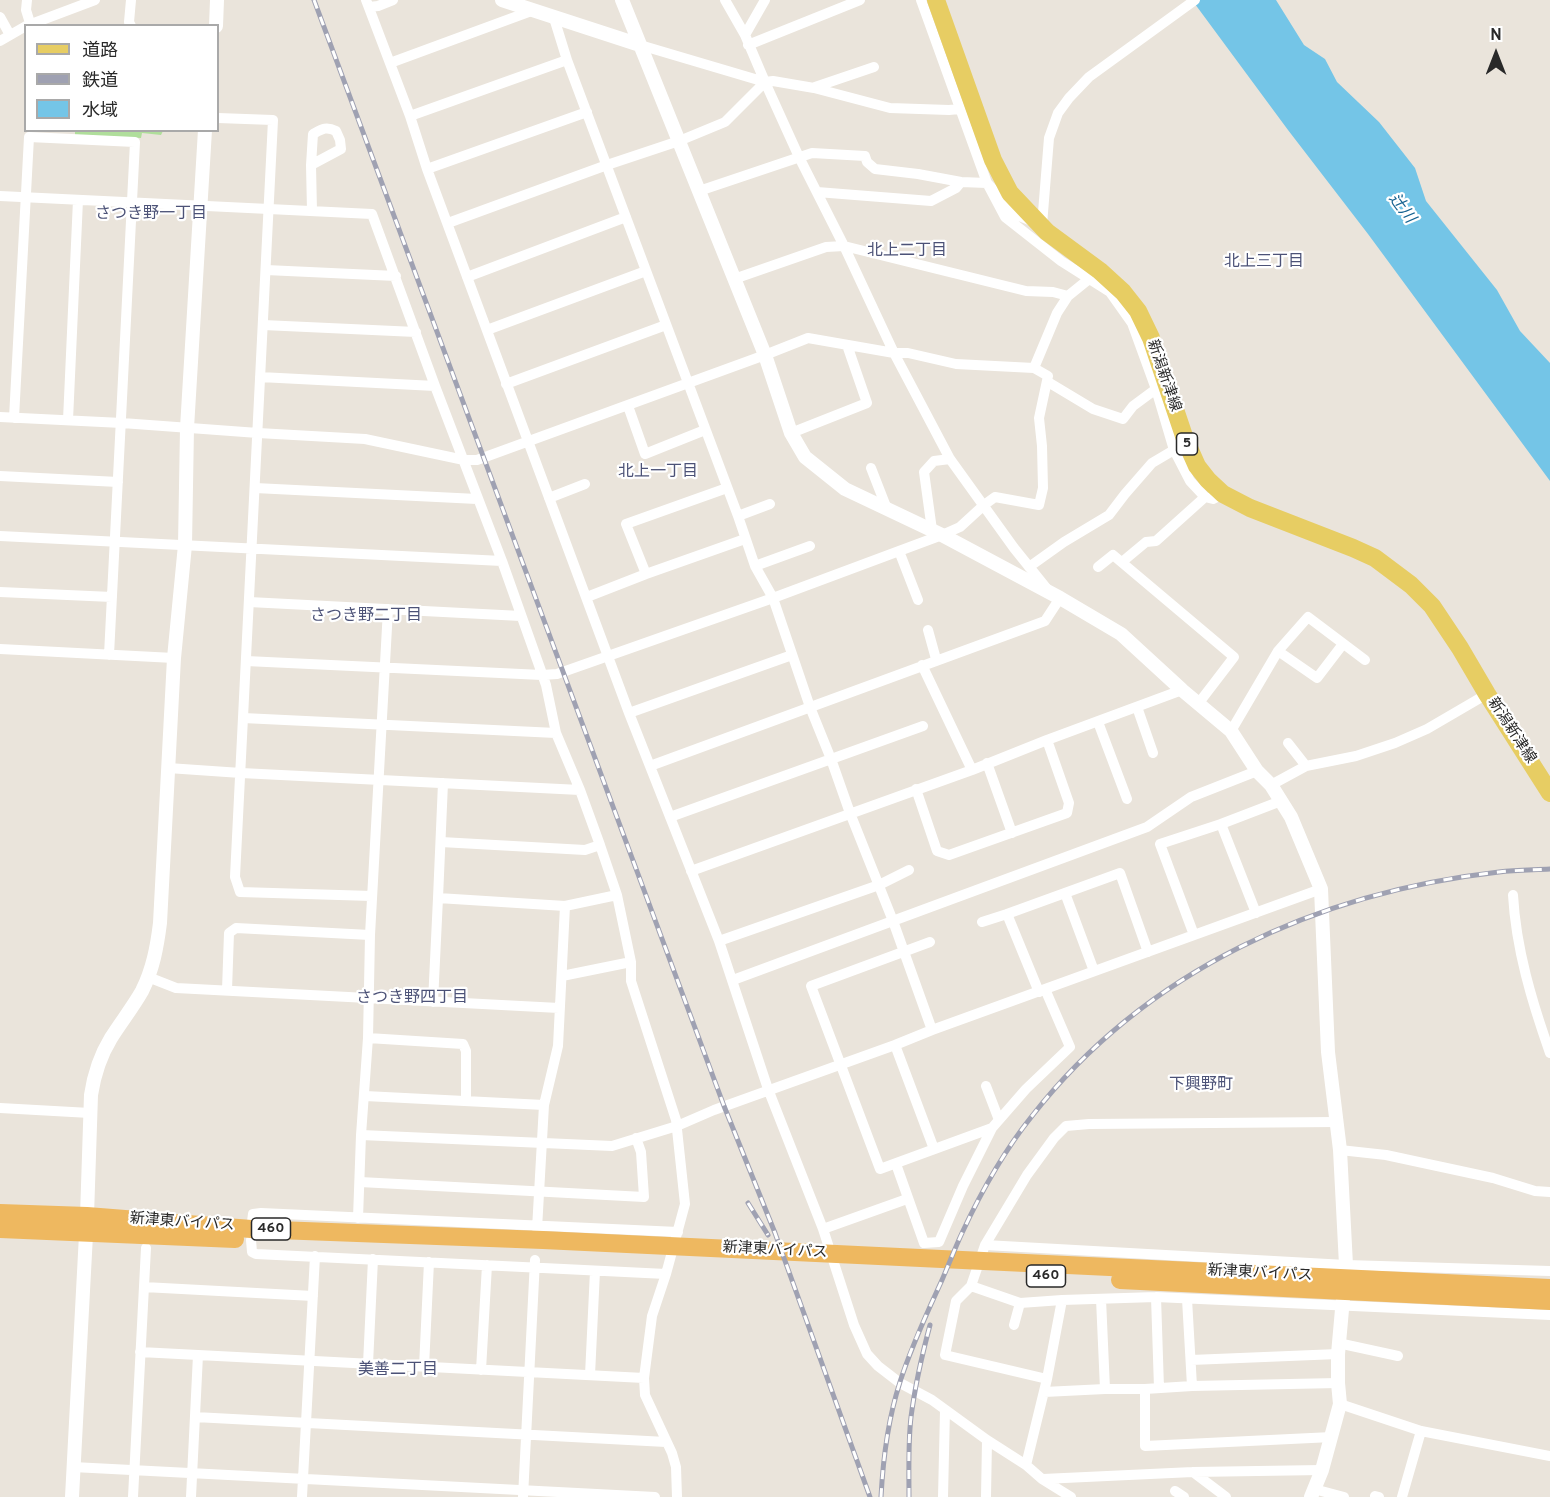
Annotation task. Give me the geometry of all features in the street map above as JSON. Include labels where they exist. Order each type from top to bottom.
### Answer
[{"type":"highway","name":"新津東バイパス","points":[[0,1213],[86,1224],[251,1234],[1550,1287]]},
{"type":"highway","name":"新津東バイパス","points":[[0,1229],[86,1224]]},
{"type":"highway","name":"新津東バイパス","points":[[538,1246],[1550,1301]]},
{"type":"main road","name":"新潟新津線","points":[[936,0],[993,160],[1010,193],[1044,228],[1100,271],[1123,292],[1138,311],[1150,338],[1185,439],[1197,466],[1208,480],[1214,496],[1353,548],[1375,558],[1411,585],[1431,606],[1460,648],[1550,793]]},
{"type":"street","points":[[27,0],[27,24]]},
{"type":"street","points":[[30,24],[95,0]]},
{"type":"street","points":[[130,24],[131,0]]},
{"type":"street","points":[[216,24],[217,0]]},
{"type":"street","points":[[367,4],[378,6],[393,0]]},
{"type":"street","points":[[502,0],[640,45],[765,82],[773,81],[814,87],[890,108],[959,109]]},
{"type":"street","points":[[622,0],[765,356],[791,433],[805,457],[845,489],[937,533],[1121,634],[1231,731],[1257,771],[1271,785],[1291,817],[1321,889],[1328,1052],[1340,1150],[1346,1265],[1338,1348],[1340,1404],[1322,1470],[1313,1493],[1344,1497]]},
{"type":"street","points":[[725,0],[747,40],[799,157],[894,353],[950,459],[1029,567],[1055,596]]},
{"type":"street","points":[[747,40],[765,0]]},
{"type":"street","points":[[747,40],[860,0]]},
{"type":"street","points":[[921,0],[987,183],[1005,218],[1061,261],[1110,292],[1132,322],[1156,389],[1174,450],[1190,481],[1214,496],[1156,541],[1146,542],[1122,562]]},
{"type":"street","points":[[1044,228],[1049,138],[1058,113],[1089,77],[1195,0]]},
{"type":"street","points":[[367,4],[629,712],[719,941],[768,1089],[824,1229],[855,1325],[867,1354],[900,1383],[932,1400],[1026,1465],[1042,1479],[1071,1497]]},
{"type":"street","points":[[390,63],[534,10]]},
{"type":"street","points":[[0,17],[5,38],[24,27]]},
{"type":"street","points":[[554,18],[567,60],[745,539],[773,598],[810,707],[893,921],[932,1030]]},
{"type":"street","points":[[410,116],[567,60]]},
{"type":"street","points":[[814,87],[874,67]]},
{"type":"street","points":[[448,223],[679,141],[725,122],[765,82]]},
{"type":"street","points":[[427,169],[587,112]]},
{"type":"street","points":[[219,118],[273,120],[235,877],[240,892],[372,897]]},
{"type":"street","points":[[72,1497],[91,1095],[103,1054],[148,977],[157,947],[160,923],[174,658],[185,545],[187,428],[205,132]]},
{"type":"street","points":[[14,418],[29,134],[135,142],[109,655]]},
{"type":"street","points":[[699,191],[812,153],[865,156],[874,169],[961,182],[987,183],[1017,215],[1044,228],[1089,279]]},
{"type":"street","points":[[311,165],[312,211]]},
{"type":"street","points":[[817,192],[931,201],[956,188],[961,182]]},
{"type":"street","points":[[0,196],[372,214],[502,561],[542,675],[556,733],[600,845],[617,896],[631,962],[631,981],[676,1120],[685,1204],[652,1316],[644,1378],[645,1395],[676,1467],[677,1497]]},
{"type":"street","points":[[68,420],[78,200]]},
{"type":"street","points":[[467,277],[626,217]]},
{"type":"street","points":[[734,279],[826,247],[844,246],[1026,291],[1053,292],[1068,296]]},
{"type":"street","points":[[266,270],[396,276]]},
{"type":"street","points":[[487,330],[646,272]]},
{"type":"street","points":[[1034,368],[1057,313],[1068,296],[1089,279]]},
{"type":"street","points":[[263,325],[416,332]]},
{"type":"street","points":[[507,384],[666,325]]},
{"type":"street","points":[[0,417],[364,439],[464,459],[477,459],[765,356],[808,338],[894,353],[908,353],[956,364],[1034,368],[1048,376],[1039,418],[1042,446],[1042,488],[1039,505],[995,497],[960,527],[937,533],[899,551],[563,673],[542,675],[246,661]]},
{"type":"street","points":[[791,433],[867,403],[847,345]]},
{"type":"street","points":[[260,378],[435,386]]},
{"type":"street","points":[[1048,382],[1093,409],[1123,419],[1133,406],[1156,389]]},
{"type":"street","points":[[628,406],[645,454],[705,430]]},
{"type":"street","points":[[1029,567],[1064,542],[1109,515],[1152,463],[1174,450]]},
{"type":"street","points":[[937,533],[924,472],[934,461],[950,459]]},
{"type":"street","points":[[871,468],[887,509]]},
{"type":"street","points":[[0,476],[118,482]]},
{"type":"street","points":[[549,498],[585,484]]},
{"type":"street","points":[[255,488],[477,499]]},
{"type":"street","points":[[646,574],[626,524],[727,488]]},
{"type":"street","points":[[738,516],[770,504]]},
{"type":"street","points":[[0,536],[502,561]]},
{"type":"street","points":[[587,597],[745,539]]},
{"type":"street","points":[[756,566],[810,546]]},
{"type":"street","points":[[899,551],[918,600]]},
{"type":"street","points":[[1098,567],[1113,555],[1233,657],[1198,704]]},
{"type":"street","points":[[0,592],[112,597]]},
{"type":"street","points":[[650,766],[936,659],[1045,621],[1055,596]]},
{"type":"street","points":[[249,602],[521,615]]},
{"type":"street","points":[[358,1218],[370,999],[370,935],[388,609]]},
{"type":"street","points":[[1231,731],[1278,651],[1308,617],[1365,660]]},
{"type":"street","points":[[928,630],[936,659]]},
{"type":"street","points":[[1278,651],[1317,678],[1343,644]]},
{"type":"street","points":[[0,649],[174,658]]},
{"type":"street","points":[[629,712],[792,655]]},
{"type":"street","points":[[922,665],[972,770]]},
{"type":"street","points":[[691,872],[972,770],[1182,690]]},
{"type":"street","points":[[1271,785],[1306,766],[1356,756],[1395,743],[1427,729],[1487,694]]},
{"type":"street","points":[[1137,707],[1153,753]]},
{"type":"street","points":[[243,718],[556,733]]},
{"type":"street","points":[[1098,722],[1127,799]]},
{"type":"street","points":[[670,817],[923,726]]},
{"type":"street","points":[[916,789],[937,851],[949,855],[1066,813],[1069,803],[1047,740]]},
{"type":"street","points":[[1288,743],[1306,766]]},
{"type":"street","points":[[987,763],[1012,832]]},
{"type":"street","points":[[168,768],[580,790]]},
{"type":"street","points":[[733,980],[1147,827],[1191,797],[1257,771]]},
{"type":"street","points":[[433,1002],[443,783]]},
{"type":"street","points":[[1194,934],[1160,844],[1281,801]]},
{"type":"street","points":[[1221,824],[1256,913]]},
{"type":"street","points":[[441,842],[585,850],[600,845]]},
{"type":"street","points":[[719,941],[879,885],[909,870]]},
{"type":"street","points":[[982,922],[1120,873],[1148,952]]},
{"type":"street","points":[[361,1135],[612,1146],[676,1126],[768,1089],[896,1045],[1321,889]]},
{"type":"street","points":[[1065,893],[1094,971]]},
{"type":"street","points":[[1513,895],[1514,922],[1528,982],[1550,1053]]},
{"type":"street","points":[[438,898],[565,906],[617,896]]},
{"type":"street","points":[[523,1494],[544,1105],[558,1046],[565,906]]},
{"type":"street","points":[[896,1164],[924,1243],[939,1242],[963,1186],[995,1124],[1026,1089],[1070,1047],[1007,914]]},
{"type":"street","points":[[227,990],[229,933],[236,928],[370,935]]},
{"type":"street","points":[[930,942],[811,986],[880,1169],[995,1124]]},
{"type":"street","points":[[562,976],[631,962]]},
{"type":"street","points":[[148,977],[176,988],[559,1008]]},
{"type":"street","points":[[368,1038],[463,1044],[466,1051],[466,1100]]},
{"type":"street","points":[[896,1045],[934,1149]]},
{"type":"street","points":[[987,1086],[995,1124]]},
{"type":"street","points":[[365,1096],[544,1105]]},
{"type":"street","points":[[0,1108],[90,1113]]},
{"type":"street","points":[[1047,1379],[945,1355],[956,1301],[971,1286],[985,1245],[1026,1175],[1066,1126],[1336,1122]]},
{"type":"street","points":[[360,1182],[644,1197],[641,1152],[636,1138]]},
{"type":"street","points":[[1340,1150],[1386,1155],[1493,1178],[1535,1191],[1550,1192]]},
{"type":"street","points":[[824,1229],[907,1199]]},
{"type":"street","points":[[666,1274],[595,1271],[538,1246],[487,1265],[256,1254],[252,1252],[253,1214],[358,1218],[538,1246],[678,1232]]},
{"type":"street","points":[[985,1245],[1346,1265],[1550,1271]]},
{"type":"street","points":[[133,1497],[146,1248]]},
{"type":"street","points":[[302,1497],[315,1256]]},
{"type":"street","points":[[368,1364],[373,1259]]},
{"type":"street","points":[[424,1367],[429,1262]]},
{"type":"street","points":[[481,1370],[487,1265]]},
{"type":"street","points":[[590,1375],[595,1271]]},
{"type":"street","points":[[971,1286],[1020,1303],[1156,1297],[1550,1315]]},
{"type":"street","points":[[144,1287],[313,1296]]},
{"type":"street","points":[[1156,1297],[1159,1388]]},
{"type":"street","points":[[1101,1299],[1105,1389]]},
{"type":"street","points":[[1187,1299],[1192,1386]]},
{"type":"street","points":[[1026,1465],[1047,1379],[1062,1300]]},
{"type":"street","points":[[1014,1325],[1020,1303]]},
{"type":"street","points":[[1191,1360],[1338,1348],[1398,1356]]},
{"type":"street","points":[[140,1352],[644,1378]]},
{"type":"street","points":[[191,1497],[198,1355]]},
{"type":"street","points":[[1044,1392],[1338,1383]]},
{"type":"street","points":[[1145,1389],[1145,1446],[1332,1437]]},
{"type":"street","points":[[1340,1404],[1421,1431],[1550,1456]]},
{"type":"street","points":[[943,1497],[945,1410]]},
{"type":"street","points":[[195,1417],[666,1442]]},
{"type":"street","points":[[1402,1497],[1421,1431]]},
{"type":"street","points":[[986,1497],[987,1440]]},
{"type":"street","points":[[73,1467],[303,1479],[466,1492],[655,1497]]},
{"type":"street","points":[[1042,1479],[1194,1472],[1322,1470]]},
{"type":"street","points":[[1194,1472],[1225,1497]]},
{"type":"green space","points":[[75,132],[162,132],[161,135],[142,133],[141,138],[75,135]]},
{"type":"water","name":"辻川","points":[[1192,0],[1276,0],[1304,45],[1325,59],[1337,82],[1379,122],[1415,168],[1426,201],[1497,290],[1520,331],[1550,363],[1550,481],[1368,234]]},
{"type":"railway","points":[[314,0],[724,1106],[775,1233],[870,1497]]},
{"type":"railway","points":[[881,1497],[887,1439],[900,1382],[914,1343],[959,1239],[985,1187],[1012,1143],[1077,1064],[1128,1019],[1182,980],[1241,947],[1302,919],[1366,898],[1432,882],[1499,872],[1550,869]]},
{"type":"railway","points":[[748,1203],[768,1235]]},
{"type":"railway","points":[[909,1497],[911,1417],[930,1325]]},
{"type":"district","name":"さつき野一丁目","points":[[151,215]]},
{"type":"district","name":"北上二丁目","points":[[907,252]]},
{"type":"district","name":"北上三丁目","points":[[1264,263]]},
{"type":"district","name":"北上一丁目","points":[[658,473]]},
{"type":"district","name":"さつき野二丁目","points":[[366,617]]},
{"type":"district","name":"さつき野四丁目","points":[[412,999]]},
{"type":"district","name":"下興野町","points":[[1201,1086]]},
{"type":"district","name":"美善二丁目","points":[[398,1371]]}]
